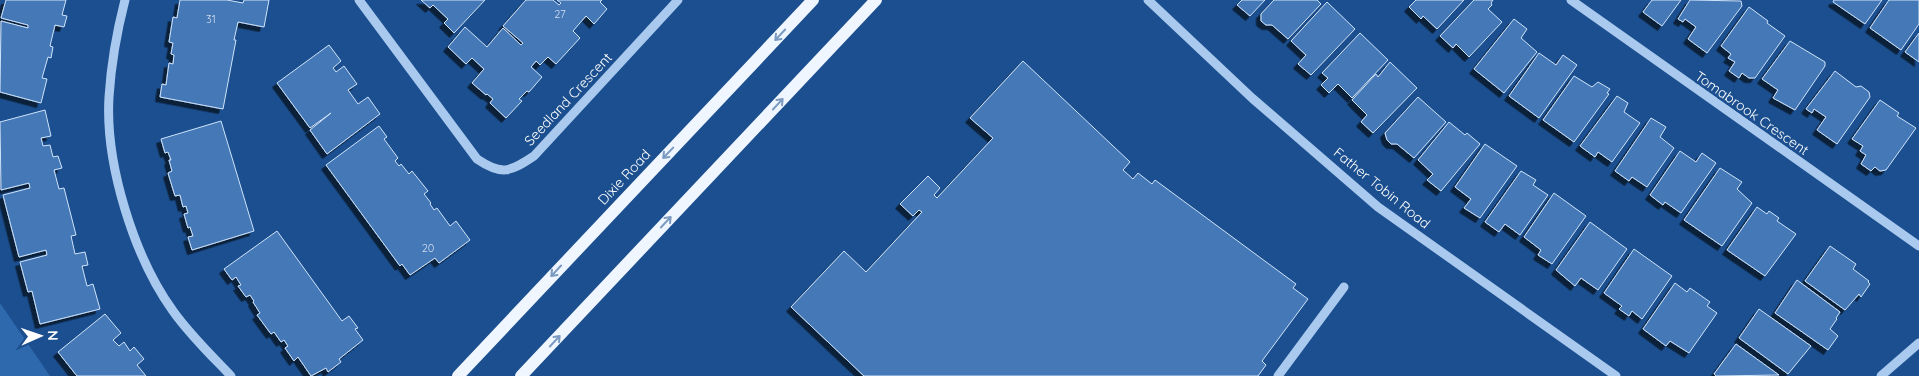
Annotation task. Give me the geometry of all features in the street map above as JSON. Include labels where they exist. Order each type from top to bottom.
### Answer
[{"type":"main road","name":"Dixie Road","points":[[458,376],[813,0]]},
{"type":"main road","points":[[522,376],[876,0]]},
{"type":"street","points":[[125,0],[113,60],[109,98],[111,137],[124,206],[134,239],[156,284],[172,311],[194,338],[231,376]]},
{"type":"street","name":"Seedland Crescent","points":[[359,0],[477,159],[488,167],[500,170],[514,169],[534,156],[678,0]]},
{"type":"street","name":"Father Tobin Road","points":[[1148,0],[1252,98],[1378,207],[1616,376]]},
{"type":"street","name":"Tomabrook Crescent","points":[[1571,0],[1919,246]]},
{"type":"street","points":[[1278,376],[1344,287]]},
{"type":"street","points":[[1881,376],[1919,342]]},
{"type":"shaded area","points":[[0,303],[50,376],[0,376]]},
{"type":"building","points":[[6,0],[66,0],[62,15],[67,16],[64,27],[55,25],[50,46],[53,47],[51,58],[48,57],[42,78],[47,79],[41,103],[0,92],[1,21],[28,28],[28,25],[1,18]]},
{"type":"building","points":[[180,0],[227,0],[243,3],[244,0],[269,0],[264,27],[238,22],[223,109],[160,97],[162,84],[166,85],[169,63],[173,64],[174,55],[171,54],[173,43],[169,42],[173,17],[177,18]]},
{"type":"building","points":[[421,0],[485,0],[454,33],[444,23],[448,19],[433,5],[430,8]]},
{"type":"building","points":[[526,0],[553,0],[559,5],[561,3],[557,0],[602,0],[600,2],[607,9],[594,24],[586,16],[573,31],[580,38],[556,64],[548,57],[540,65],[536,61],[531,67],[542,77],[529,92],[527,91],[519,99],[522,101],[506,118],[490,103],[493,99],[472,83],[484,69],[472,58],[466,64],[448,47],[465,27],[487,47],[503,28],[521,45],[523,43],[503,26]]},
{"type":"building","points":[[1242,0],[1265,0],[1250,16],[1237,5]]},
{"type":"building","points":[[1274,0],[1317,0],[1321,4],[1288,39],[1272,25],[1266,25],[1261,21],[1261,14]]},
{"type":"building","points":[[1416,0],[1464,0],[1437,29],[1423,16],[1421,19],[1409,7]]},
{"type":"building","points":[[1474,0],[1493,0],[1492,5],[1488,9],[1502,22],[1469,57],[1456,44],[1453,48],[1440,36]]},
{"type":"building","points":[[1652,0],[1681,0],[1662,26],[1643,12]]},
{"type":"building","points":[[1690,0],[1741,1],[1742,6],[1707,53],[1688,39],[1696,27],[1685,19],[1683,22],[1678,19]]},
{"type":"building","points":[[1834,0],[1882,0],[1865,24],[1833,2]]},
{"type":"building","points":[[1889,0],[1919,0],[1919,24],[1901,50],[1870,28]]},
{"type":"building","points":[[1327,2],[1355,29],[1311,75],[1298,64],[1306,55],[1291,41]]},
{"type":"building","points":[[1749,7],[1785,36],[1755,78],[1749,78],[1742,73],[1739,78],[1729,71],[1735,62],[1728,58],[1731,54],[1721,46]]},
{"type":"building","points":[[1514,19],[1527,29],[1521,38],[1537,52],[1504,93],[1474,69]]},
{"type":"building","points":[[1360,33],[1388,60],[1352,98],[1338,84],[1329,93],[1321,85],[1328,78],[1322,73]]},
{"type":"building","points":[[1919,33],[1919,62],[1905,52]]},
{"type":"building","points":[[1790,41],[1825,62],[1825,66],[1795,110],[1773,98],[1778,90],[1762,79]]},
{"type":"building","points":[[329,45],[341,61],[333,68],[336,72],[344,66],[357,84],[348,90],[358,104],[368,97],[380,114],[327,154],[310,130],[331,113],[310,128],[277,83]]},
{"type":"building","points":[[1539,53],[1556,65],[1563,55],[1577,65],[1539,118],[1509,96]]},
{"type":"building","points":[[1023,61],[1130,162],[1123,170],[1133,179],[1138,173],[1152,184],[1155,180],[1296,284],[1293,288],[1308,299],[1262,361],[1266,365],[1258,376],[864,376],[791,307],[844,251],[866,272],[922,212],[919,210],[913,216],[900,204],[928,176],[940,188],[934,195],[937,198],[993,138],[970,118]]},
{"type":"building","points":[[1390,62],[1417,88],[1373,133],[1361,122],[1367,115],[1352,100],[1376,74],[1378,77]]},
{"type":"building","points":[[1835,71],[1856,87],[1861,86],[1869,92],[1870,97],[1837,144],[1817,130],[1826,117],[1814,109],[1812,113],[1806,109]]},
{"type":"building","points":[[1574,76],[1592,87],[1598,82],[1610,89],[1607,93],[1609,94],[1574,142],[1543,120]]},
{"type":"building","points":[[1617,96],[1628,103],[1624,112],[1640,123],[1612,162],[1598,152],[1595,157],[1580,146]]},
{"type":"building","points":[[1418,97],[1446,122],[1414,158],[1397,144],[1391,144],[1387,140],[1385,133]]},
{"type":"building","points":[[1880,100],[1899,113],[1897,116],[1916,128],[1886,170],[1880,171],[1875,167],[1871,171],[1861,164],[1866,155],[1860,151],[1863,146],[1852,139]]},
{"type":"building","points":[[45,110],[51,136],[41,138],[43,146],[50,145],[53,157],[58,156],[62,168],[54,170],[59,189],[64,188],[76,235],[71,236],[75,254],[85,252],[88,265],[82,266],[87,286],[93,284],[100,309],[40,324],[32,291],[28,292],[20,262],[47,255],[46,250],[19,257],[3,195],[30,188],[29,183],[1,190],[0,122]]},
{"type":"building","points":[[1651,118],[1666,127],[1660,137],[1674,148],[1647,187],[1632,177],[1629,181],[1615,171]]},
{"type":"building","points":[[221,121],[254,231],[192,250],[188,237],[193,236],[190,227],[188,228],[184,214],[188,213],[186,206],[183,207],[180,195],[175,196],[168,173],[172,171],[169,160],[171,160],[168,152],[165,153],[161,139]]},
{"type":"building","points":[[1449,122],[1480,144],[1441,191],[1427,180],[1433,174],[1418,160]]},
{"type":"building","points":[[379,126],[387,137],[384,139],[398,158],[395,161],[399,166],[401,164],[409,174],[412,171],[428,191],[424,194],[434,210],[437,208],[450,226],[456,221],[470,240],[439,263],[435,258],[410,275],[402,264],[400,266],[326,165]]},
{"type":"building","points":[[1485,144],[1517,166],[1480,218],[1464,208],[1471,199],[1455,187]]},
{"type":"building","points":[[1680,151],[1696,162],[1702,153],[1716,163],[1681,213],[1665,202],[1663,205],[1650,195]]},
{"type":"building","points":[[1720,168],[1742,182],[1737,189],[1752,203],[1722,246],[1684,220]]},
{"type":"building","points":[[1521,171],[1536,180],[1533,185],[1548,195],[1520,235],[1505,224],[1499,232],[1485,222]]},
{"type":"building","points":[[1554,193],[1586,216],[1552,264],[1538,255],[1541,250],[1524,237]]},
{"type":"building","points":[[1757,207],[1767,214],[1769,211],[1779,218],[1777,221],[1796,234],[1765,276],[1727,250]]},
{"type":"building","points":[[1590,222],[1627,249],[1598,290],[1581,278],[1575,286],[1556,270]]},
{"type":"building","points":[[277,231],[342,321],[349,316],[358,328],[355,329],[363,340],[339,359],[341,362],[328,372],[326,368],[311,376],[298,357],[294,361],[285,348],[288,346],[284,340],[281,342],[274,332],[271,334],[257,315],[260,313],[250,295],[246,297],[238,286],[241,285],[236,277],[232,280],[224,269]]},
{"type":"building","points":[[1830,246],[1856,264],[1853,269],[1869,281],[1870,284],[1861,297],[1859,294],[1845,310],[1805,281]]},
{"type":"building","points":[[1634,249],[1672,276],[1642,319],[1632,311],[1629,316],[1619,309],[1622,306],[1604,293]]},
{"type":"building","points":[[1797,280],[1840,312],[1830,329],[1838,336],[1828,350],[1775,313]]},
{"type":"building","points":[[1675,283],[1687,292],[1690,288],[1710,302],[1707,306],[1717,313],[1689,353],[1670,341],[1666,346],[1643,329]]},
{"type":"building","points":[[1759,309],[1811,346],[1788,374],[1739,338]]},
{"type":"building","points":[[105,314],[121,333],[113,340],[119,346],[124,342],[130,351],[134,347],[144,359],[137,365],[146,376],[77,376],[58,352]]},
{"type":"building","points":[[1736,344],[1779,375],[1716,376],[1714,374]]}]
